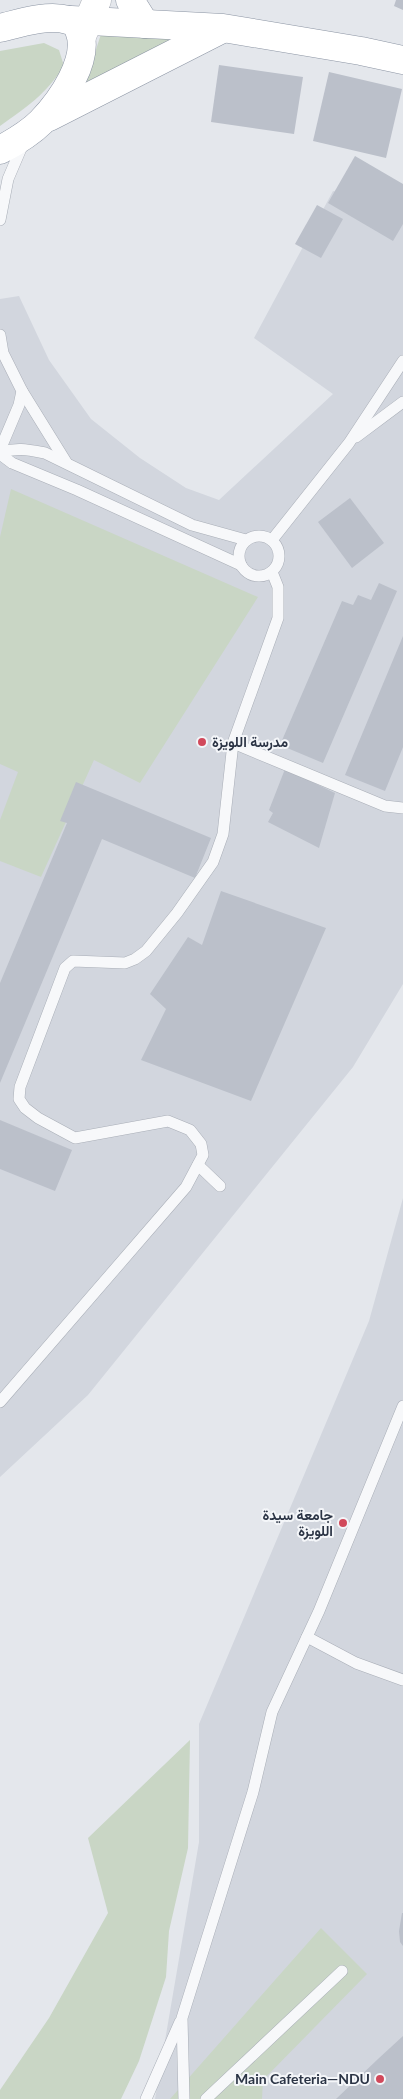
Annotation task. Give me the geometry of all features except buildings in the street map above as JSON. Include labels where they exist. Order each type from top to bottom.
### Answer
[{"type":"highway","points":[[130,0],[145,24]]},
{"type":"highway","points":[[0,28],[36,20],[60,18],[224,28],[403,60]]},
{"type":"highway","points":[[36,126],[67,88],[80,62],[84,19]]},
{"type":"highway","points":[[0,150],[36,126],[224,28]]},
{"type":"lane","points":[[0,220],[8,179],[36,126]]},
{"type":"lane","points":[[0,335],[2,353],[22,391],[66,462]]},
{"type":"lane","points":[[272,540],[349,443],[403,361]]},
{"type":"lane","points":[[0,452],[22,391]]},
{"type":"lane","points":[[349,443],[403,402]]},
{"type":"lane","points":[[0,452],[11,449],[24,449],[45,453],[192,525],[246,540]]},
{"type":"lane","points":[[0,452],[12,463],[77,490],[241,565],[247,572],[255,576],[264,576],[272,572],[280,556],[277,547],[272,540],[263,536],[254,536],[246,540],[241,548],[239,556],[241,565]]},
{"type":"lane","points":[[0,1402],[186,1187],[203,1155],[201,1144],[190,1130],[168,1121],[75,1138],[38,1118],[25,1108],[19,1099],[20,1087],[64,968],[73,961],[125,962],[146,951],[177,914],[213,862],[223,834],[233,743],[278,618],[278,588],[272,572]]},
{"type":"lane","points":[[233,743],[385,806],[403,808]]},
{"type":"lane","points":[[198,1165],[220,1186]]},
{"type":"lane","points":[[146,2099],[182,2018],[253,1792],[272,1712],[307,1637],[403,1406]]},
{"type":"lane","points":[[307,1637],[356,1663],[403,1680]]},
{"type":"lane","points":[[206,2099],[342,1971]]},
{"type":"lane","points":[[182,2018],[184,2099]]},
{"type":"shaded area","name":"مدرسة اللويزة","points":[[333,191],[403,207],[403,984],[353,1067],[88,1395],[0,1477],[0,299],[19,296],[49,360],[91,419],[140,458],[186,488],[219,500],[333,394],[254,338]]},
{"type":"shaded area","name":"جامعة سيدة اللويزة","points":[[403,1198],[403,2099],[155,2099],[199,1842],[199,1724],[369,1321]]},
{"type":"green space","points":[[103,28],[186,36],[84,86]]},
{"type":"green space","points":[[44,43],[59,50],[64,66],[43,92],[0,126],[0,51]]},
{"type":"green space","points":[[11,489],[258,597],[140,783],[94,760],[41,877],[0,861],[0,820],[18,772],[0,764],[0,537]]},
{"type":"green space","points":[[190,1740],[188,1848],[169,1931],[166,1977],[139,2061],[121,2099],[0,2099],[0,2090],[49,2018],[108,1913],[88,1838]]},
{"type":"green space","points":[[321,1928],[367,1974],[263,2080],[262,2099],[170,2099]]},
{"type":"place","name":"مدرسة اللويزة","points":[[202,742]]},
{"type":"place","name":"جامعة سيدة اللويزة","points":[[343,1523]]},
{"type":"place","name":"Main Cafeteria—NDU","points":[[380,2079]]}]
